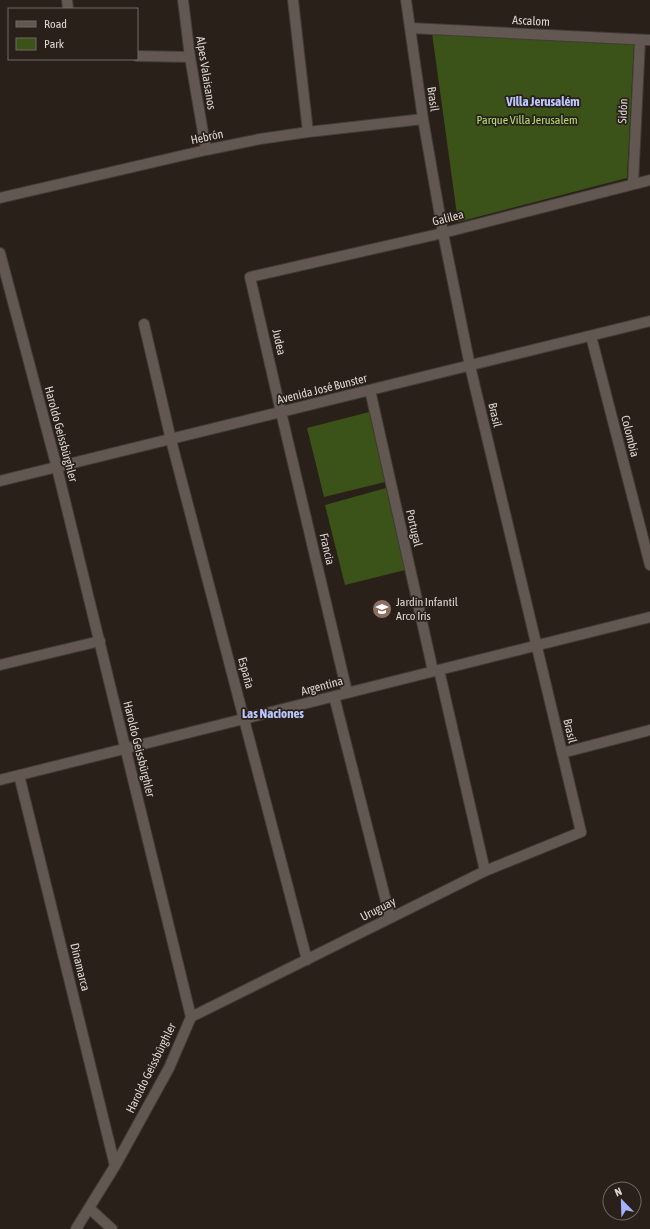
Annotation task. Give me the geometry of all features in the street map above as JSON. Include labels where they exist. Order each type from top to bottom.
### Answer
[{"type":"street","name":"Alpes Valaisanos","points":[[183,0],[190,57],[206,150]]},
{"type":"street","points":[[293,0],[308,132]]},
{"type":"street","name":"Brasil","points":[[406,0],[423,119],[443,233],[470,366],[581,832]]},
{"type":"street","name":"Ascalom","points":[[410,28],[645,40]]},
{"type":"street","name":"Sidón","points":[[633,184],[645,40]]},
{"type":"street","points":[[138,56],[190,57]]},
{"type":"street","name":"Hebrón","points":[[0,198],[206,150],[260,139],[423,119]]},
{"type":"street","name":"Galilea","points":[[250,277],[443,233],[650,180]]},
{"type":"street","name":"Haroldo Geissbürghler","points":[[0,253],[3,274],[57,468],[191,1017],[169,1068],[115,1166],[76,1229]]},
{"type":"street","name":"Judea","points":[[250,277],[281,412]]},
{"type":"street","name":"Avenida José Bunster","points":[[0,481],[650,321]]},
{"type":"street","name":"España","points":[[144,324],[171,440],[307,960]]},
{"type":"street","name":"Colombia","points":[[591,336],[650,565]]},
{"type":"street","name":"Portugal","points":[[370,390],[485,871]]},
{"type":"street","name":"Francia","points":[[281,412],[347,692]]},
{"type":"street","name":"Argentina","points":[[0,780],[650,617]]},
{"type":"street","points":[[0,665],[100,641]]},
{"type":"street","points":[[334,696],[390,917]]},
{"type":"street","points":[[562,753],[650,730]]},
{"type":"street","name":"Dinamarca","points":[[19,775],[115,1166]]},
{"type":"street","name":"Uruguay","points":[[191,1017],[485,871],[581,832]]},
{"type":"street","points":[[89,1208],[112,1229]]},
{"type":"green space","name":"Parque Villa Jerusalem","points":[[432,33],[634,44],[627,178],[458,222]]},
{"type":"green space","points":[[369,412],[385,482],[324,497],[307,428]]},
{"type":"green space","points":[[386,488],[405,570],[345,585],[325,505]]},
{"type":"place","name":"Jardin Infantil Arco Iris","points":[[382,609]]},
{"type":"district","name":"Villa Jerusalém","points":[[543,101]]},
{"type":"district","name":"Las Naciones","points":[[273,713]]}]
